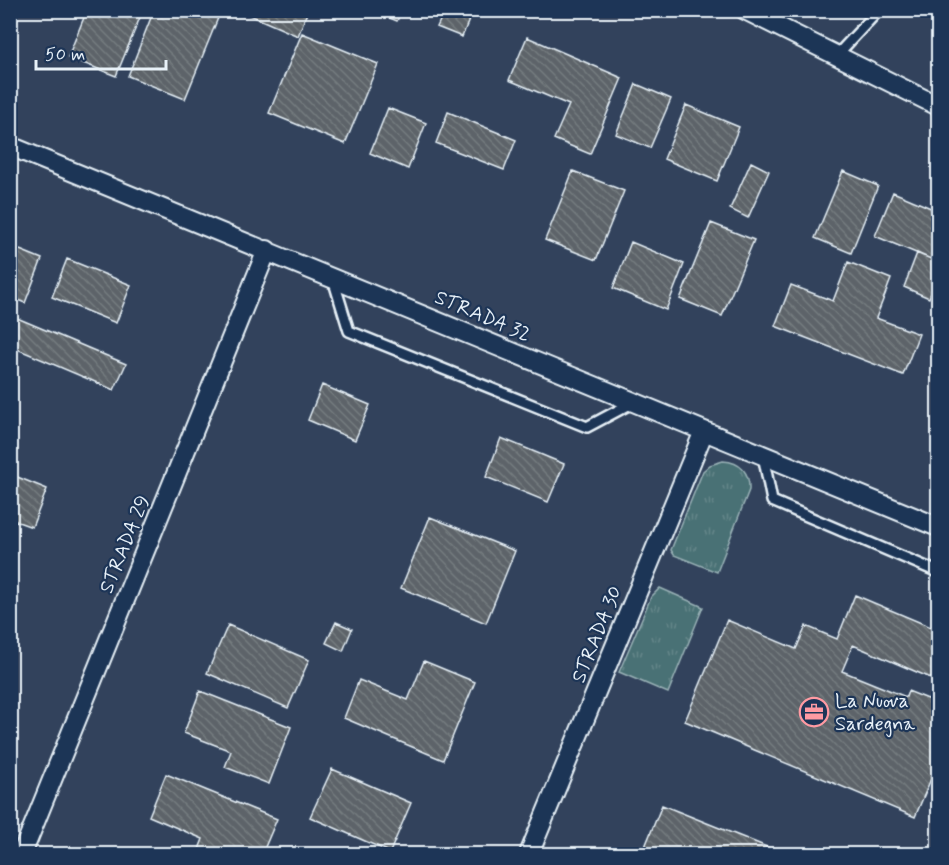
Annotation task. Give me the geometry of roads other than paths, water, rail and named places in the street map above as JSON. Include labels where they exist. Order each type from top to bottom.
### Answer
[{"type":"street","points":[[745,10],[939,106]]},
{"type":"street","name":"STRADA 32","points":[[10,146],[939,527]]},
{"type":"street","name":"STRADA 29","points":[[22,855],[267,250]]},
{"type":"street","name":"STRADA 30","points":[[529,855],[704,431]]},
{"type":"lane","points":[[836,56],[879,10]]},
{"type":"lane","points":[[332,277],[349,331],[587,427],[634,402]]},
{"type":"lane","points":[[764,455],[772,501],[939,572]]},
{"type":"place","name":"La Nuova Sardegna","points":[[814,712]]}]
